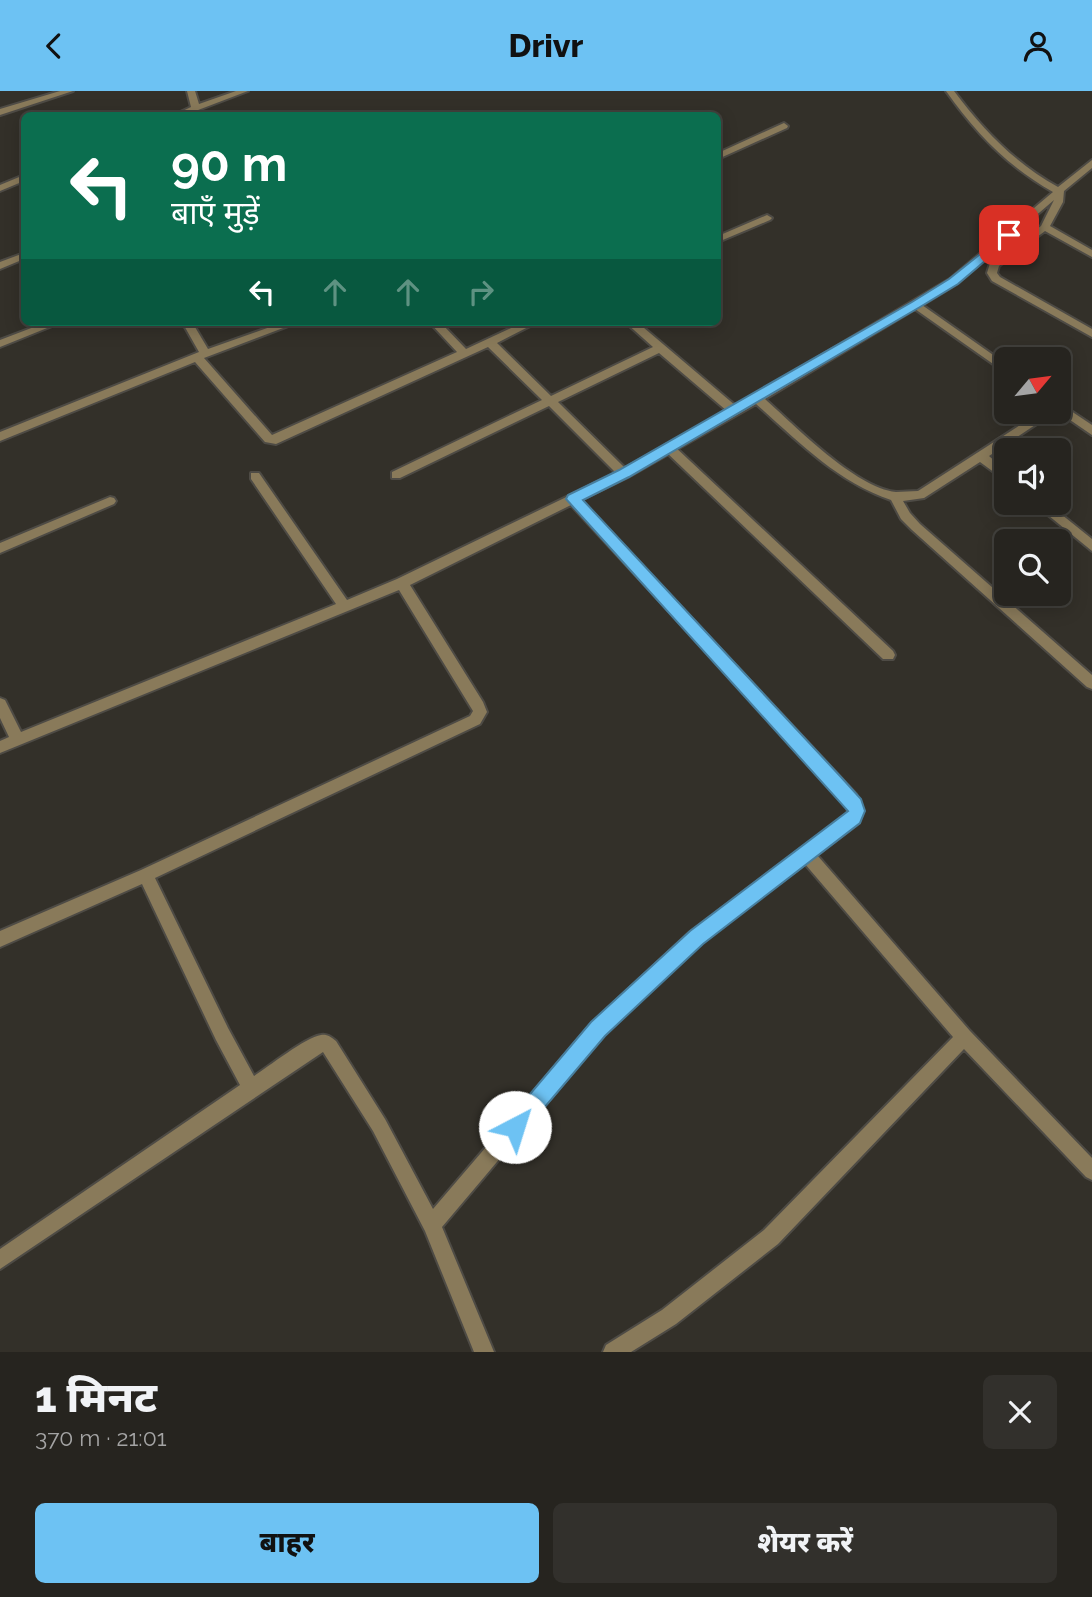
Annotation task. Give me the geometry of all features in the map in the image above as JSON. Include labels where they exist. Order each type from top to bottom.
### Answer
[{"type":"street","points":[[0,112],[69,91]]},
{"type":"street","points":[[191,91],[196,108]]},
{"type":"street","points":[[186,112],[244,91]]},
{"type":"street","points":[[950,91],[999,153],[1019,169],[1060,192]]},
{"type":"street","points":[[721,155],[784,126]]},
{"type":"street","points":[[0,747],[402,583],[624,474],[954,281],[1092,163]]},
{"type":"street","points":[[0,188],[21,179]]},
{"type":"street","points":[[1060,192],[1059,206],[1045,227],[994,265],[992,273],[996,279],[1092,334]]},
{"type":"street","points":[[721,238],[767,218]]},
{"type":"street","points":[[1045,227],[1092,254]]},
{"type":"street","points":[[0,266],[21,257]]},
{"type":"street","points":[[916,305],[994,360]]},
{"type":"street","points":[[0,344],[47,326]]},
{"type":"street","points":[[189,326],[201,356],[272,441],[524,326]]},
{"type":"street","points":[[0,437],[283,326]]},
{"type":"street","points":[[438,326],[463,352]]},
{"type":"street","points":[[635,326],[735,411]]},
{"type":"street","points":[[490,342],[624,474]]},
{"type":"street","points":[[396,475],[660,348]]},
{"type":"street","points":[[757,398],[849,476],[872,489],[895,496],[920,495],[1031,424]]},
{"type":"street","points":[[1071,416],[1092,431]]},
{"type":"street","points":[[669,448],[888,655]]},
{"type":"street","points":[[981,456],[994,467]]},
{"type":"street","points":[[255,476],[344,606]]},
{"type":"street","points":[[895,496],[905,516],[916,527],[1092,683]]},
{"type":"street","points":[[432,1225],[598,1029],[696,937],[854,818],[857,811],[855,804],[573,499]]},
{"type":"street","points":[[0,548],[110,501]]},
{"type":"street","points":[[1054,515],[1092,546]]},
{"type":"street","points":[[0,940],[470,724],[478,717],[478,706],[402,583]]},
{"type":"street","points":[[0,703],[18,740]]},
{"type":"street","points":[[806,853],[964,1037],[1092,1171]]},
{"type":"street","points":[[146,875],[251,1089]]},
{"type":"street","points":[[613,1352],[669,1317],[771,1237],[964,1037]]},
{"type":"street","points":[[0,1260],[310,1048],[325,1043],[379,1125],[432,1225],[484,1352]]},
{"type":"route","points":[[515,1127],[598,1029],[696,937],[854,818],[857,811],[855,804],[836,782],[573,499],[624,474],[916,305],[954,281],[1009,235]]}]
